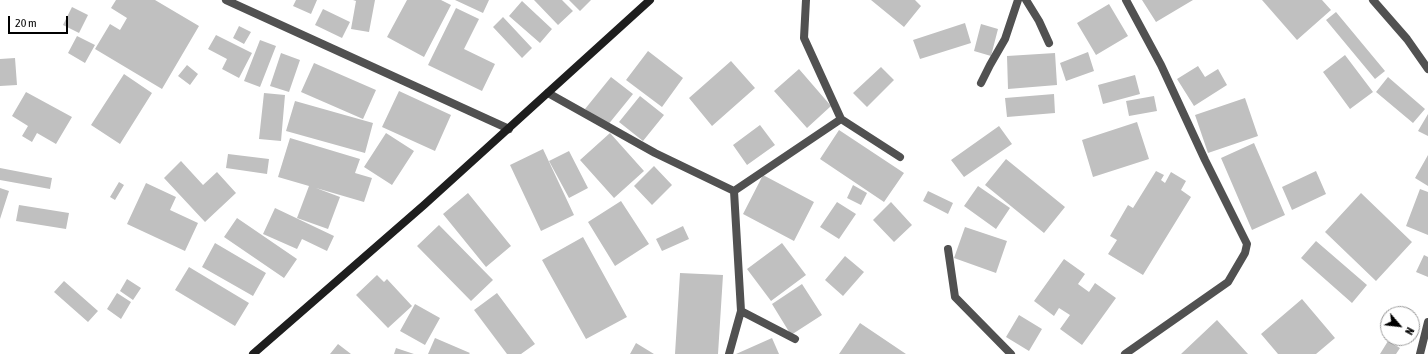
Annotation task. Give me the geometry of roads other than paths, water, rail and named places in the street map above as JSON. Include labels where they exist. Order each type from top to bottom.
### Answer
[{"type":"main road","points":[[253,354],[424,205],[650,0]]},
{"type":"street","points":[[226,0],[509,128]]},
{"type":"street","points":[[806,0],[804,38],[841,120],[900,157]]},
{"type":"street","points":[[981,83],[1005,39],[1018,0]]},
{"type":"street","points":[[1026,0],[1039,21],[1049,43]]},
{"type":"street","points":[[1125,354],[1228,282],[1245,253],[1247,244],[1205,160],[1161,65],[1126,0]]},
{"type":"street","points":[[1373,0],[1407,39],[1428,69]]},
{"type":"street","points":[[548,93],[655,153],[734,191]]},
{"type":"street","points":[[734,191],[841,120]]},
{"type":"street","points":[[729,354],[741,311],[734,191]]},
{"type":"street","points":[[948,249],[955,297],[1011,354]]},
{"type":"street","points":[[741,311],[795,339]]},
{"type":"street","points":[[1420,354],[1428,322]]}]
